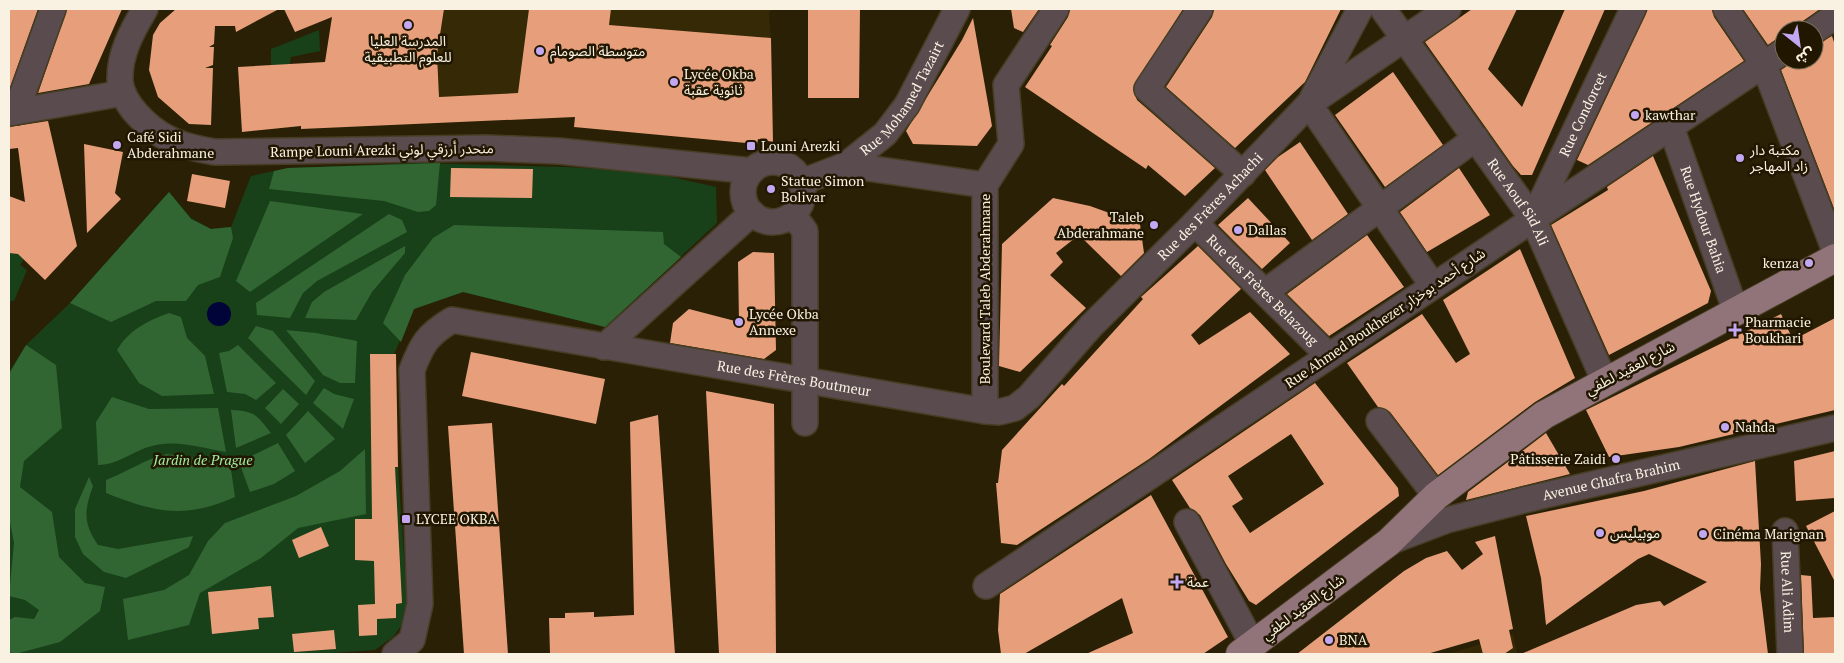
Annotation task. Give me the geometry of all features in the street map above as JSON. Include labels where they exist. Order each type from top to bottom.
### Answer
[{"type":"main road","name":"شارع العقيد لطفي","points":[[1247,650],[1389,542],[1436,496],[1544,415],[1835,258]]},
{"type":"street","points":[[12,112],[53,9]]},
{"type":"street","points":[[12,112],[122,93],[120,81],[123,55],[132,31],[145,9]]},
{"type":"street","name":"Rue Mohamed Tazairt","points":[[802,182],[846,165],[886,134],[907,105],[957,9]]},
{"type":"street","name":"Boulevard Taleb Abderahmane","points":[[985,411],[985,185],[1011,144],[1006,86],[1056,9]]},
{"type":"street","points":[[1200,9],[1147,89],[1243,174]]},
{"type":"street","points":[[1360,9],[1309,104],[1433,286]]},
{"type":"street","name":"Rue Aouf Sid Ali","points":[[1383,9],[1533,219],[1605,382]]},
{"type":"street","name":"Rue des Frères Achachi","points":[[985,411],[999,412],[1015,408],[1029,397],[1091,326],[1196,223],[1309,104],[1448,9]]},
{"type":"street","name":"Rue Condorcet","points":[[1533,219],[1633,9]]},
{"type":"street","points":[[1726,9],[1764,65],[1835,251]]},
{"type":"street","points":[[1824,24],[1835,16]]},
{"type":"street","name":"Rue Ahmed Boukhezer شارع أحمد بوخزار","points":[[986,586],[1774,58]]},
{"type":"street","name":"Rampe Louni Arezki منحدر أرزقي لوني","points":[[122,93],[136,112],[159,133],[190,148],[215,152],[477,148],[550,150],[752,172]]},
{"type":"street","name":"Rue Hydour Bahia","points":[[1671,127],[1736,312]]},
{"type":"street","points":[[1265,292],[1476,138]]},
{"type":"street","points":[[771,162],[782,163],[792,168],[802,182],[801,204],[793,215],[776,222],[759,218],[747,206],[743,191],[745,183],[752,172],[760,165],[771,162]]},
{"type":"street","points":[[846,165],[985,185]]},
{"type":"street","points":[[395,654],[412,640],[420,604],[412,370],[422,344],[434,331],[452,320],[604,346],[752,213]]},
{"type":"street","points":[[793,215],[805,231],[805,423]]},
{"type":"street","name":"Rue des Frères Belazoug","points":[[1196,223],[1329,356]]},
{"type":"street","name":"Rue des Frères Boutmeur","points":[[604,346],[985,411]]},
{"type":"street","points":[[1379,421],[1436,496]]},
{"type":"street","name":"Avenue Ghafra Brahim","points":[[1389,542],[1446,520],[1524,500],[1835,428]]},
{"type":"street","points":[[1187,522],[1247,650]]},
{"type":"street","name":"Rue Ali Adim","points":[[1785,531],[1790,654]]},
{"type":"shaded area","points":[[444,9],[529,9],[518,93],[439,97],[437,54]]},
{"type":"shaded area","points":[[611,9],[772,9],[769,13],[771,38],[609,25]]},
{"type":"shaded area","points":[[214,302],[224,302],[231,309],[231,319],[224,326],[214,326],[207,319],[207,309]]},
{"type":"shaded area","points":[[1513,634],[1517,654],[1448,654]]},
{"type":"green space","points":[[319,30],[320,51],[291,57],[289,71],[271,72],[271,49]]},
{"type":"green space","name":"Jardin de Prague","points":[[420,163],[567,167],[650,172],[716,187],[717,223],[605,327],[463,292],[414,309],[391,361],[408,616],[393,637],[375,650],[318,654],[9,654],[9,372],[26,345],[70,303],[169,192],[191,218],[211,229],[231,227],[251,176],[288,168]]},
{"type":"green space","points":[[440,163],[436,205],[429,211],[418,212],[384,201],[269,189],[274,171],[288,168]]},
{"type":"green space","points":[[169,192],[191,219],[211,229],[231,227],[233,238],[220,277],[198,285],[186,301],[156,301],[111,322],[70,303]]},
{"type":"green space","points":[[270,201],[363,214],[250,292],[236,281]]},
{"type":"green space","points":[[389,214],[402,220],[407,232],[317,281],[303,293],[290,318],[257,315],[256,303]]},
{"type":"green space","points":[[454,225],[663,232],[664,244],[681,257],[605,327],[463,292],[414,309],[401,342],[383,323],[405,275],[433,238]]},
{"type":"green space","points":[[405,246],[405,253],[372,292],[356,320],[305,318],[312,302],[324,292]]},
{"type":"green space","points":[[9,253],[26,255],[20,265],[27,270],[14,301],[9,301]]},
{"type":"green space","points":[[169,313],[181,317],[187,338],[205,356],[214,394],[162,396],[139,383],[117,350],[127,337],[139,327]]},
{"type":"green space","points":[[256,326],[273,331],[315,381],[306,395],[248,338]]},
{"type":"green space","points":[[286,330],[316,333],[357,341],[355,383],[340,383],[323,375]]},
{"type":"green space","points":[[26,345],[56,365],[62,428],[24,461],[20,487],[52,512],[59,557],[85,583],[105,587],[100,611],[60,642],[15,654],[9,652],[9,620],[15,617],[34,619],[39,610],[25,600],[9,596],[14,543],[9,517],[9,374]]},
{"type":"green space","points":[[238,345],[276,383],[256,400],[245,394],[227,392],[219,353],[229,351]]},
{"type":"green space","points":[[324,388],[334,394],[354,399],[343,429],[313,403]]},
{"type":"green space","points":[[283,389],[299,404],[281,424],[265,408]]},
{"type":"green space","points":[[112,397],[149,409],[218,408],[226,452],[173,443],[148,447],[113,462],[98,465],[96,422]]},
{"type":"green space","points":[[231,410],[245,411],[255,415],[271,433],[236,448]]},
{"type":"green space","points":[[308,411],[335,439],[305,463],[286,435]]},
{"type":"green space","points":[[278,443],[295,471],[274,484],[250,492],[239,462]]},
{"type":"green space","points":[[365,449],[366,514],[298,528],[261,558],[200,593],[189,625],[128,640],[123,599],[164,590],[189,575],[208,541],[225,523],[296,496],[340,471]]},
{"type":"green space","points":[[167,454],[230,463],[235,497],[201,508],[170,511],[140,505],[106,493],[106,480],[151,459]]},
{"type":"green space","points":[[89,477],[93,486],[86,517],[98,545],[118,549],[193,536],[189,547],[126,578],[104,572],[83,554],[75,537],[75,509]]},
{"type":"building","points":[[9,9],[38,9],[9,90]]},
{"type":"building","points":[[67,9],[122,9],[89,84],[38,93]]},
{"type":"building","points":[[176,9],[279,9],[236,32],[235,26],[215,26],[214,44],[209,47],[214,47],[213,65],[205,68],[213,68],[211,125],[189,124],[158,97],[149,70],[153,35],[160,23]]},
{"type":"building","points":[[284,9],[444,9],[437,54],[439,97],[518,93],[529,9],[611,9],[609,25],[771,38],[773,142],[758,139],[757,144],[574,127],[575,117],[301,129],[301,126],[242,132],[238,67],[325,62],[332,17],[295,32]]},
{"type":"building","points":[[808,9],[860,9],[859,98],[808,98]]},
{"type":"building","points":[[1011,9],[1039,9],[1023,32],[1014,28]]},
{"type":"building","points":[[1070,9],[1183,9],[1133,88],[1137,100],[1215,168],[1185,196],[1148,165],[1146,169],[1025,87],[1052,46],[1050,45],[1068,17]]},
{"type":"building","points":[[1214,9],[1341,9],[1305,82],[1235,148],[1166,87],[1212,17]]},
{"type":"building","points":[[1472,9],[1517,9],[1488,69],[1522,107],[1565,9],[1605,9],[1532,175],[1521,175],[1513,166],[1425,42]]},
{"type":"building","points":[[1648,9],[1712,9],[1714,17],[1744,61],[1588,165],[1577,160]]},
{"type":"building","points":[[1743,9],[1820,9],[1804,20],[1774,20],[1774,41],[1768,45]]},
{"type":"building","points":[[973,18],[992,126],[977,146],[913,144],[906,131],[962,40]]},
{"type":"building","points":[[1832,36],[1835,45],[1835,211],[1781,70],[1824,70],[1824,40]]},
{"type":"building","points":[[1393,72],[1443,145],[1385,187],[1335,115]]},
{"type":"building","points":[[48,121],[77,246],[45,280],[18,254],[9,253],[9,196],[25,202],[18,148],[9,149],[9,127]]},
{"type":"building","points":[[1300,142],[1348,214],[1312,240],[1265,170],[1278,157]]},
{"type":"building","points":[[84,144],[123,152],[115,193],[121,199],[87,233]]},
{"type":"building","points":[[1653,156],[1711,291],[1708,303],[1609,355],[1551,225],[1608,190],[1607,187]]},
{"type":"building","points":[[451,168],[533,169],[532,198],[450,197]]},
{"type":"building","points":[[1459,168],[1490,215],[1427,252],[1400,212]]},
{"type":"building","points":[[192,174],[230,181],[225,208],[187,201]]},
{"type":"building","points":[[1053,198],[1090,206],[1140,224],[1144,253],[1121,276],[1079,235],[1056,253],[1063,262],[1050,275],[1086,308],[1020,372],[999,366],[1002,244]]},
{"type":"building","points":[[1248,198],[1290,243],[1262,269],[1218,225]]},
{"type":"building","points":[[1367,235],[1404,287],[1329,336],[1287,294]]},
{"type":"building","points":[[1198,246],[1241,289],[1191,335],[1199,345],[1250,312],[1290,354],[1149,459],[1017,545],[1001,543],[996,483],[998,483],[1002,450],[1062,384],[1064,386],[1143,299],[1141,297]]},
{"type":"building","points":[[1520,249],[1575,378],[1535,402],[1438,475],[1390,412],[1378,407],[1347,363],[1422,314],[1456,363],[1470,354],[1443,300]]},
{"type":"building","points":[[753,252],[774,253],[776,350],[764,359],[670,343],[673,323],[689,309],[739,322],[738,262]]},
{"type":"building","points":[[1781,314],[1793,340],[1835,318],[1835,410],[1679,447],[1609,457],[1586,410]]},
{"type":"building","points":[[471,352],[605,379],[596,424],[462,396]]},
{"type":"building","points":[[370,354],[396,354],[398,467],[395,467],[402,603],[396,604],[396,618],[377,619],[377,635],[359,636],[358,605],[375,604],[374,561],[355,560],[355,519],[372,519]]},
{"type":"building","points":[[1315,383],[1398,488],[1399,496],[1256,605],[1249,601],[1226,564],[1200,515],[1190,508],[1172,480]],"holes":[[[1291,434],[1324,484],[1250,533],[1232,506],[1243,499],[1228,476]]]},
{"type":"building","points":[[706,391],[774,404],[776,654],[719,654]]},
{"type":"building","points":[[658,415],[675,654],[550,654],[549,618],[565,618],[565,613],[594,612],[594,617],[634,615],[630,422]]},
{"type":"building","points":[[492,423],[508,654],[464,654],[448,426]]},
{"type":"building","points":[[1546,433],[1570,474],[1466,500],[1468,492]]},
{"type":"building","points":[[1835,451],[1835,498],[1796,501],[1794,461]]},
{"type":"building","points":[[1755,461],[1761,564],[1760,589],[1768,654],[1521,654],[1636,605],[1660,601],[1664,606],[1707,582],[1649,554],[1638,559],[1546,625],[1541,578],[1526,516],[1644,491]]},
{"type":"building","points":[[1151,495],[1228,637],[1203,654],[1086,654],[1133,633],[1122,598],[1024,654],[1001,654],[998,630],[1000,594]]},
{"type":"building","points":[[1835,511],[1835,582],[1806,526]]},
{"type":"building","points":[[321,527],[329,546],[299,558],[292,540]]},
{"type":"building","points":[[1495,536],[1513,629],[1509,630],[1513,648],[1504,654],[1483,654],[1479,639],[1427,654],[1297,654],[1404,571],[1426,558],[1447,551],[1462,570],[1483,554],[1475,542]]},
{"type":"building","points":[[1801,575],[1811,576],[1813,618],[1835,617],[1835,654],[1804,654]]},
{"type":"building","points":[[271,586],[274,617],[258,618],[259,629],[212,634],[208,592]]},
{"type":"building","points":[[334,630],[336,649],[294,652],[292,634]]},
{"type":"place","name":"المدرسة العليا للعلوم التطبيقية","points":[[408,25]]},
{"type":"place","name":"متوسطة الصومام","points":[[540,51]]},
{"type":"place","name":"Lycée Okba ثانوية عقبة","points":[[674,82]]},
{"type":"place","name":"kawthar","points":[[1635,115]]},
{"type":"place","name":"Café Sidi Abderahmane","points":[[117,145]]},
{"type":"place","name":"Louni Arezki","points":[[751,146]]},
{"type":"place","name":"مكتبة دار زاد المهاجر","points":[[1740,158]]},
{"type":"place","name":"Statue Simon Bolivar","points":[[771,189]]},
{"type":"place","name":"Taleb Abderahmane","points":[[1154,225]]},
{"type":"place","name":"Dallas","points":[[1238,230]]},
{"type":"place","name":"kenza","points":[[1809,263]]},
{"type":"place","name":"Lycée Okba Annexe","points":[[739,322]]},
{"type":"place","name":"Pharmacie Boukhari","points":[[1735,330]]},
{"type":"place","name":"Nahda","points":[[1725,427]]},
{"type":"place","name":"Pâtisserie Zaidi","points":[[1616,459]]},
{"type":"place","name":"LYCEE OKBA","points":[[406,519]]},
{"type":"place","name":"موبيليس","points":[[1600,533]]},
{"type":"place","name":"Cinéma Marignan","points":[[1703,534]]},
{"type":"place","name":"عمة","points":[[1177,582]]},
{"type":"place","name":"BNA","points":[[1329,640]]}]
